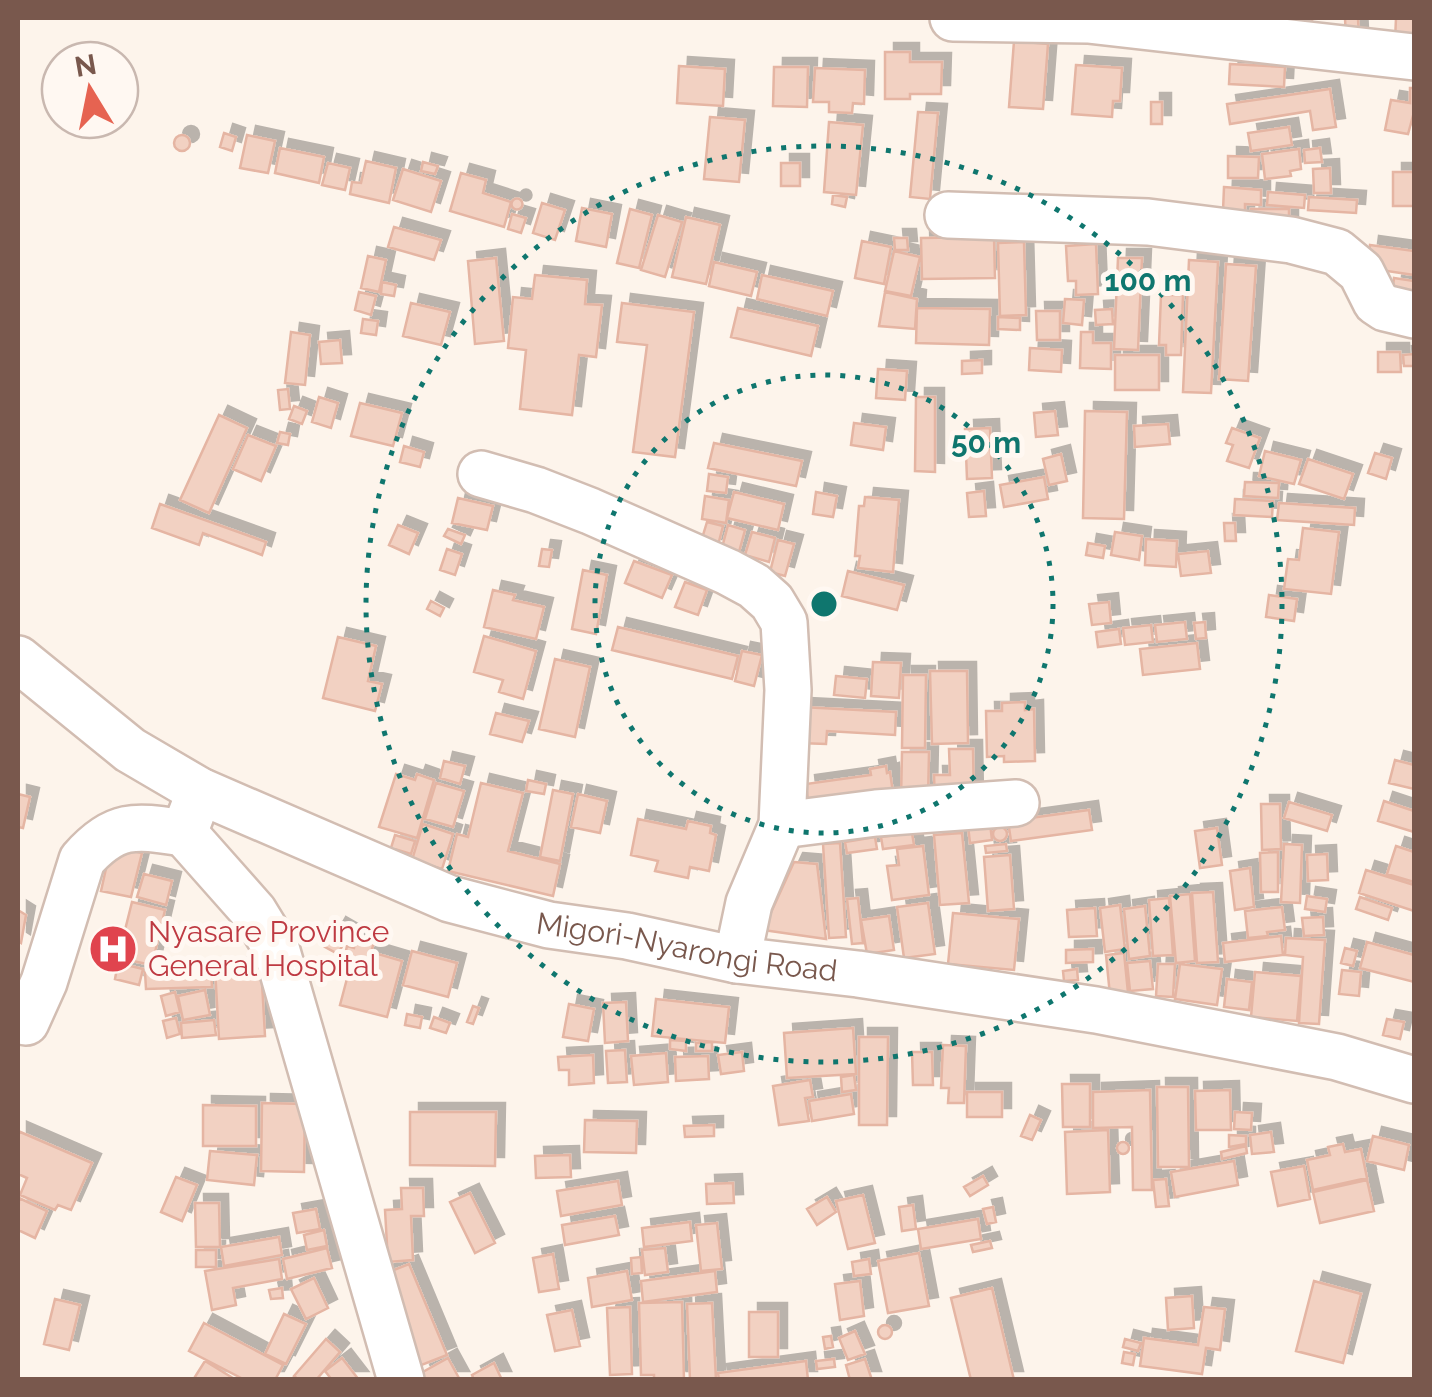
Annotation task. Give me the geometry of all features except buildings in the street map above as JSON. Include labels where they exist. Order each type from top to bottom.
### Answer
[{"type":"street","points":[[954,18],[1088,20],[1414,57]]},
{"type":"street","points":[[948,215],[1148,222],[1291,240],[1336,252],[1361,272],[1372,295],[1385,308],[1414,315]]},
{"type":"street","points":[[481,474],[590,511],[741,579],[772,602],[784,622],[788,733],[782,825],[749,902],[737,960]]},
{"type":"street","name":"Migori-Nyarongi Road","points":[[18,658],[130,750],[200,791],[450,899],[549,925],[627,936],[737,960],[1096,1010],[1337,1057],[1414,1080]]},
{"type":"street","points":[[184,833],[200,791]]},
{"type":"street","points":[[782,825],[876,813],[1016,803]]},
{"type":"street","points":[[26,1022],[44,982],[82,860],[95,845],[130,826],[184,833],[254,912],[276,948],[401,1380]]},
{"type":"place","name":"Nyasare Province General Hospital","points":[[113,949]]}]
